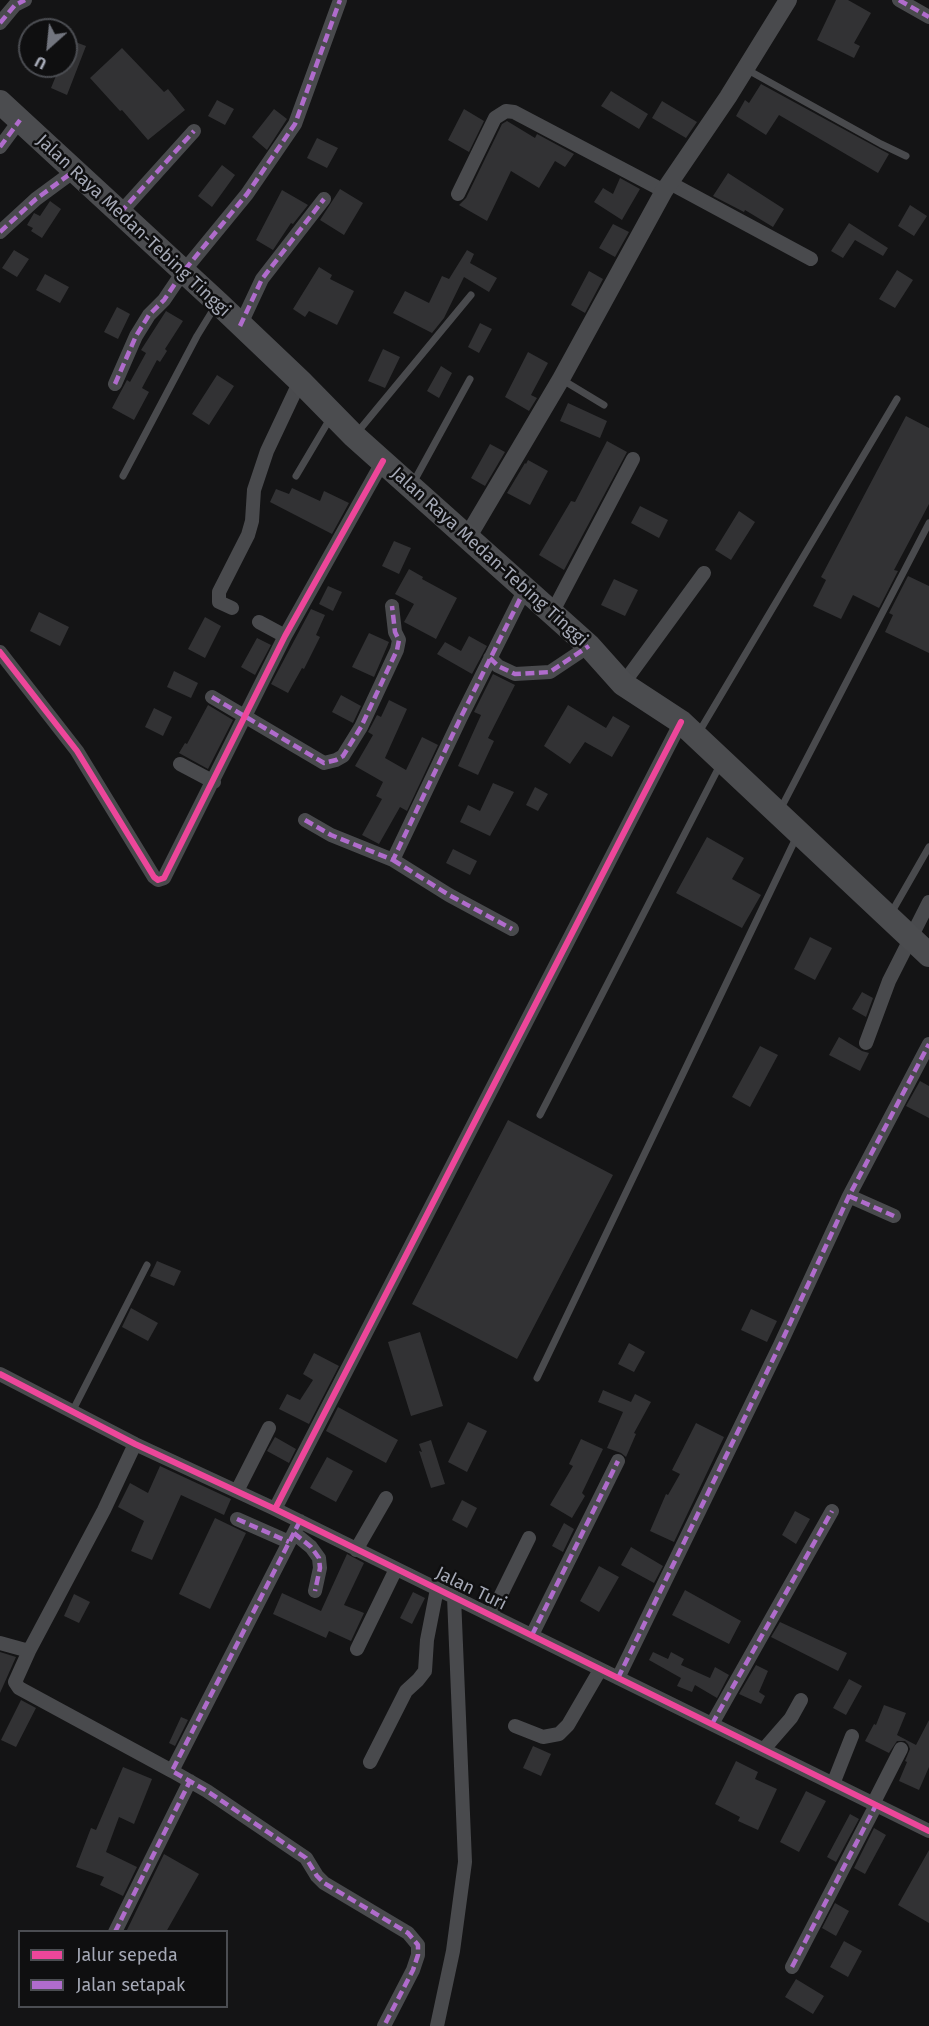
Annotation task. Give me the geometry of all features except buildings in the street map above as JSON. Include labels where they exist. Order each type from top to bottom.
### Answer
[{"type":"highway","name":"Jalan Raya Medan-Tebing Tinggi","points":[[0,102],[218,303],[354,436],[589,646],[623,684],[689,729],[923,947]]},
{"type":"street","points":[[0,23],[15,5],[25,0]]},
{"type":"street","points":[[115,384],[136,336],[149,315],[164,300],[183,272],[247,194],[295,124],[340,0]]},
{"type":"street","points":[[467,538],[561,379],[667,187],[746,69],[788,0]]},
{"type":"street","points":[[899,0],[929,17]]},
{"type":"street","points":[[458,194],[495,118],[506,111],[514,112],[811,260]]},
{"type":"street","points":[[0,147],[20,120]]},
{"type":"street","points":[[120,213],[194,131]]},
{"type":"street","points":[[0,232],[36,198],[74,171]]},
{"type":"street","points":[[240,326],[262,279],[324,199]]},
{"type":"street","points":[[232,608],[219,602],[219,592],[248,535],[252,521],[254,490],[267,451],[300,381]]},
{"type":"street","points":[[552,613],[633,459]]},
{"type":"street","points":[[0,652],[77,751],[154,877],[158,880],[164,879],[285,636],[383,461]]},
{"type":"street","points":[[623,684],[704,573]]},
{"type":"street","points":[[393,860],[525,589]]},
{"type":"street","points":[[212,697],[324,763],[331,762],[342,756],[362,728],[397,650],[399,640],[395,632],[392,606]]},
{"type":"street","points":[[259,622],[285,636]]},
{"type":"street","points":[[490,658],[498,666],[515,674],[550,672],[589,646]]},
{"type":"street","points":[[275,1509],[360,1345],[689,729]]},
{"type":"street","points":[[180,764],[214,782]]},
{"type":"street","points":[[305,820],[331,835],[393,860],[449,895],[512,929]]},
{"type":"street","points":[[866,1043],[889,981],[923,947],[929,902]]},
{"type":"street","points":[[618,1678],[780,1345],[849,1196],[929,1044]]},
{"type":"street","points":[[849,1196],[894,1216]]},
{"type":"street","name":"Jalan Turi","points":[[0,1374],[135,1444],[275,1509],[294,1532],[356,1550],[929,1831]]},
{"type":"street","points":[[237,1491],[269,1428]]},
{"type":"street","points":[[135,1444],[104,1510],[29,1651],[15,1682],[19,1688],[190,1781],[306,1858],[317,1876],[324,1882],[408,1933],[418,1945],[418,1955],[413,1970],[384,2026]]},
{"type":"street","points":[[532,1635],[618,1461]]},
{"type":"street","points":[[356,1550],[386,1498]]},
{"type":"street","points":[[712,1725],[832,1511]]},
{"type":"street","points":[[237,1519],[294,1532],[311,1546],[319,1558],[320,1568],[315,1591]]},
{"type":"street","points":[[172,1771],[294,1532]]},
{"type":"street","points":[[491,1615],[528,1538]]},
{"type":"street","points":[[357,1649],[396,1569]]},
{"type":"street","points":[[370,1762],[406,1691],[425,1671],[427,1640],[437,1589]]},
{"type":"street","points":[[437,2026],[453,1951],[465,1862],[454,1598]]},
{"type":"street","points":[[0,1643],[29,1651]]},
{"type":"street","points":[[515,1726],[543,1737],[559,1734],[568,1725],[600,1670]]},
{"type":"street","points":[[764,1749],[791,1718],[801,1700]]},
{"type":"street","points":[[833,1784],[852,1736]]},
{"type":"street","points":[[792,1967],[901,1749]]},
{"type":"street","points":[[116,1930],[190,1781]]},
{"type":"lane","points":[[746,69],[906,156]]},
{"type":"lane","points":[[354,436],[471,295]]},
{"type":"lane","points":[[123,476],[197,336],[218,303]]},
{"type":"lane","points":[[561,379],[604,405]]},
{"type":"lane","points":[[411,486],[470,380]]},
{"type":"lane","points":[[689,729],[897,399]]},
{"type":"lane","points":[[296,476],[332,415]]},
{"type":"lane","points":[[779,812],[929,523]]},
{"type":"lane","points":[[540,1116],[722,760]]},
{"type":"lane","points":[[537,1378],[798,832]]},
{"type":"lane","points":[[889,917],[929,848]]},
{"type":"lane","points":[[73,1410],[147,1265]]},
{"type":"marked path","points":[[0,23],[15,5],[25,0]]},
{"type":"marked path","points":[[115,384],[136,336],[149,315],[164,300],[183,272],[247,194],[295,124],[340,0]]},
{"type":"marked path","points":[[899,0],[929,17]]},
{"type":"marked path","points":[[0,147],[20,120]]},
{"type":"marked path","points":[[120,213],[194,131]]},
{"type":"marked path","points":[[0,232],[36,199],[74,171]]},
{"type":"marked path","points":[[240,326],[262,279],[324,199]]},
{"type":"marked path","points":[[305,820],[331,835],[393,860],[525,589]]},
{"type":"marked path","points":[[212,697],[324,763],[336,760],[343,756],[361,727],[397,650],[399,640],[395,632],[392,606]]},
{"type":"marked path","points":[[490,658],[498,666],[515,674],[550,672],[589,646]]},
{"type":"marked path","points":[[393,860],[449,895],[512,929]]},
{"type":"marked path","points":[[618,1678],[780,1345],[849,1196],[929,1044]]},
{"type":"marked path","points":[[849,1196],[894,1216]]},
{"type":"marked path","points":[[532,1635],[618,1461]]},
{"type":"marked path","points":[[712,1724],[832,1511]]},
{"type":"marked path","points":[[237,1519],[289,1542]]},
{"type":"marked path","points":[[300,1521],[172,1771],[207,1791],[306,1858],[324,1883],[408,1933],[418,1945],[418,1955],[413,1970],[384,2026]]},
{"type":"marked path","points":[[294,1533],[311,1547],[319,1558],[320,1568],[315,1591]]},
{"type":"marked path","points":[[116,1930],[190,1781]]},
{"type":"marked path","points":[[792,1967],[876,1805]]},
{"type":"cycle path","points":[[0,652],[77,751],[154,877],[158,880],[164,878],[285,636],[383,461]]},
{"type":"cycle path","points":[[275,1509],[681,722]]},
{"type":"cycle path","points":[[0,1374],[135,1444],[275,1509],[929,1831]]}]
